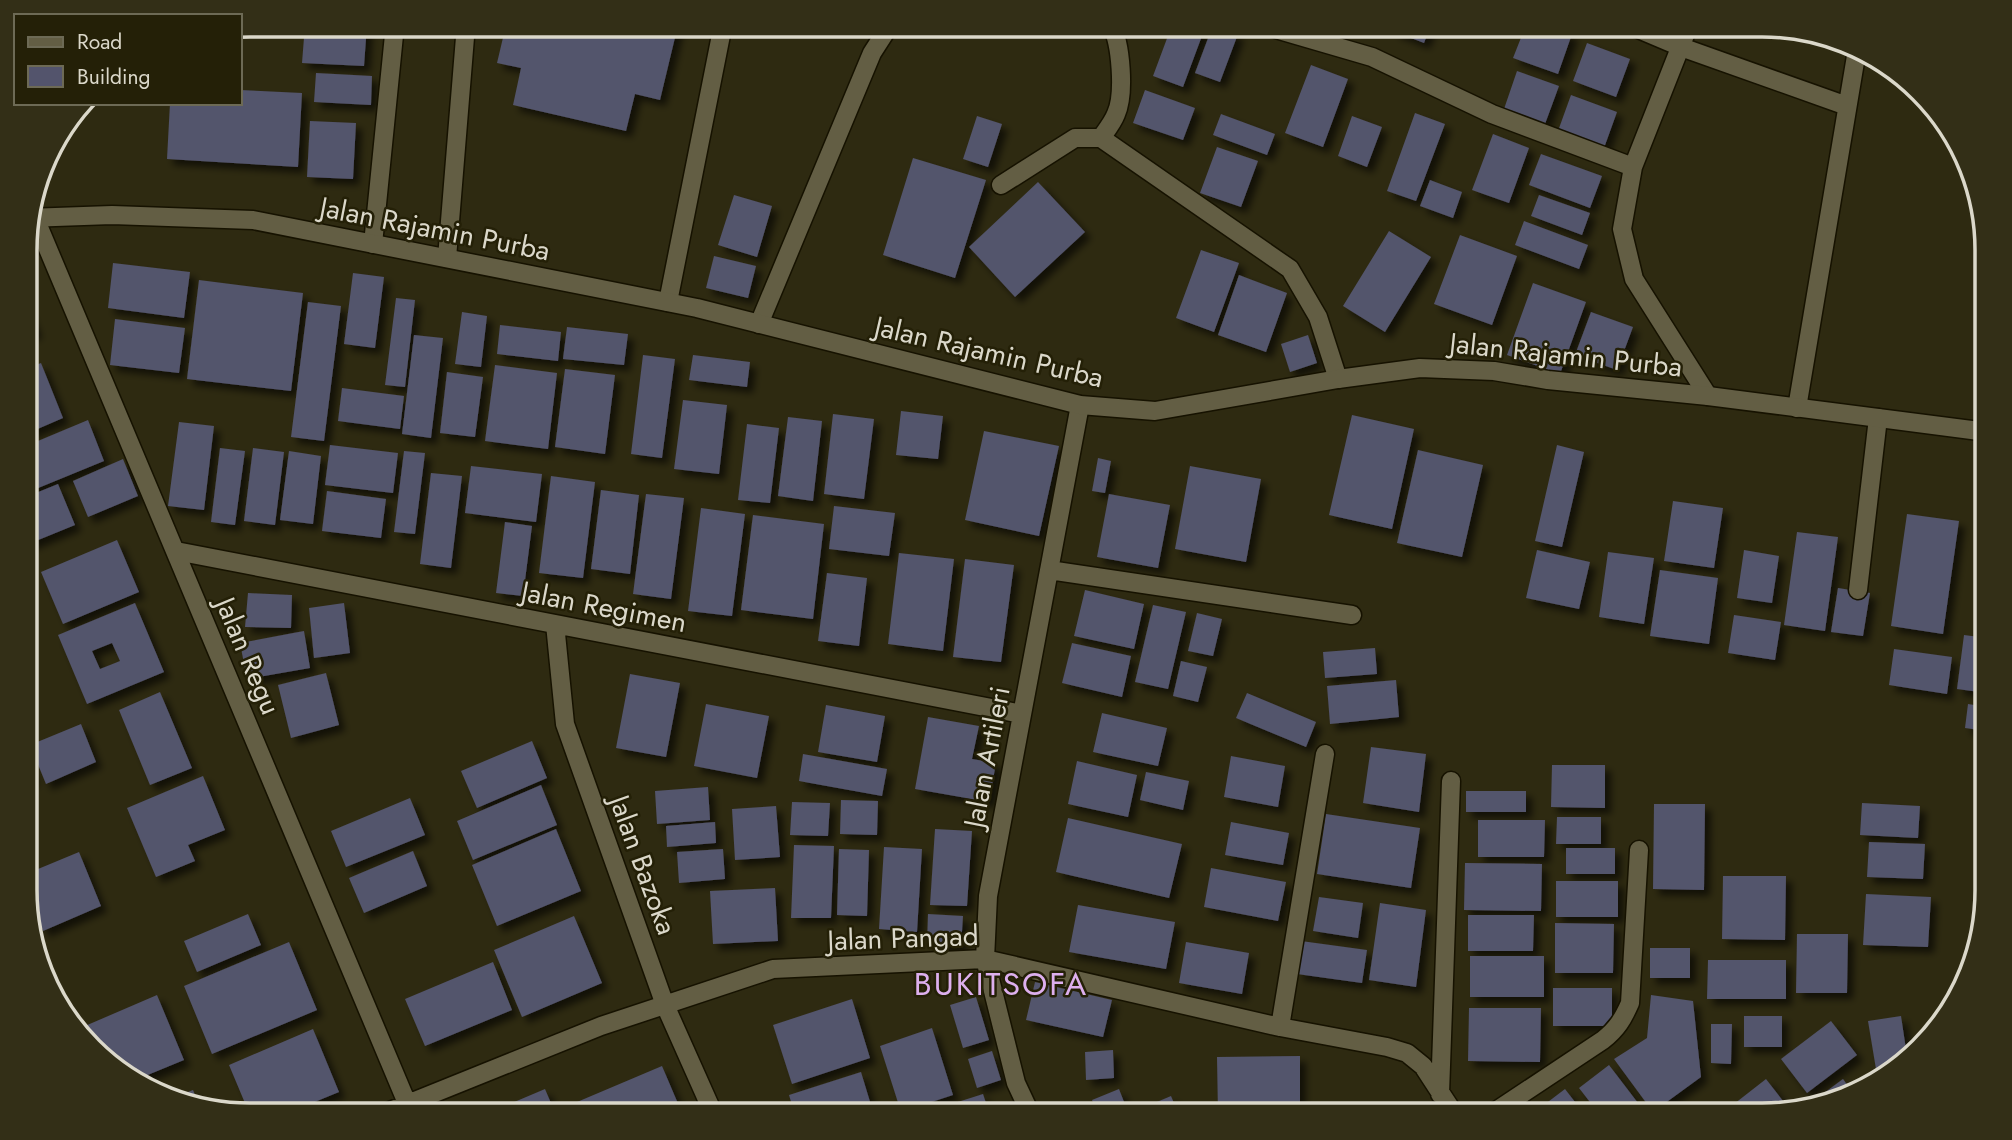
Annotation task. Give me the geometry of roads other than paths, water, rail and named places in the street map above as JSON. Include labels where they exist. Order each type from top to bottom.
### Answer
[{"type":"street","points":[[373,244],[394,37]]},
{"type":"street","points":[[447,258],[465,37]]},
{"type":"street","points":[[668,302],[720,37]]},
{"type":"street","points":[[759,324],[872,53],[882,37]]},
{"type":"street","points":[[1101,138],[1117,112],[1121,85],[1116,37]]},
{"type":"street","points":[[1305,37],[1372,57],[1492,114],[1633,167]]},
{"type":"street","points":[[1658,37],[1847,106]]},
{"type":"street","points":[[1684,37],[1633,167],[1622,229],[1634,279],[1708,396]]},
{"type":"street","points":[[1797,408],[1855,59]]},
{"type":"street","points":[[1000,185],[1075,138],[1101,138],[1290,269],[1318,317],[1338,379]]},
{"type":"street","name":"Jalan Rajamin Purba","points":[[40,218],[112,215],[253,220],[668,302],[1080,405],[1155,411],[1338,379],[1420,368],[1494,371],[1548,380],[1708,396],[1975,430]]},
{"type":"street","name":"Jalan Regu","points":[[38,234],[176,551],[406,1103]]},
{"type":"street","name":"Jalan Artileri","points":[[1025,1103],[1016,1083],[985,959],[988,896],[1080,405]]},
{"type":"street","points":[[1858,590],[1878,418]]},
{"type":"street","name":"Jalan Regimen","points":[[176,551],[1022,714]]},
{"type":"street","points":[[1049,570],[1352,615]]},
{"type":"street","name":"Jalan Bazoka","points":[[555,624],[565,724],[666,1004],[709,1103]]},
{"type":"street","points":[[1280,1027],[1325,754]]},
{"type":"street","points":[[1440,1094],[1451,781]]},
{"type":"street","points":[[1508,1103],[1604,1040],[1616,1030],[1623,1019],[1630,1003],[1639,850]]},
{"type":"street","name":"Jalan Pangad","points":[[425,1103],[601,1027],[773,969],[985,959],[1280,1027],[1387,1046],[1407,1053],[1423,1066],[1446,1103]]},
{"type":"district","name":"BUKITSOFA","points":[[1001,984]]}]
